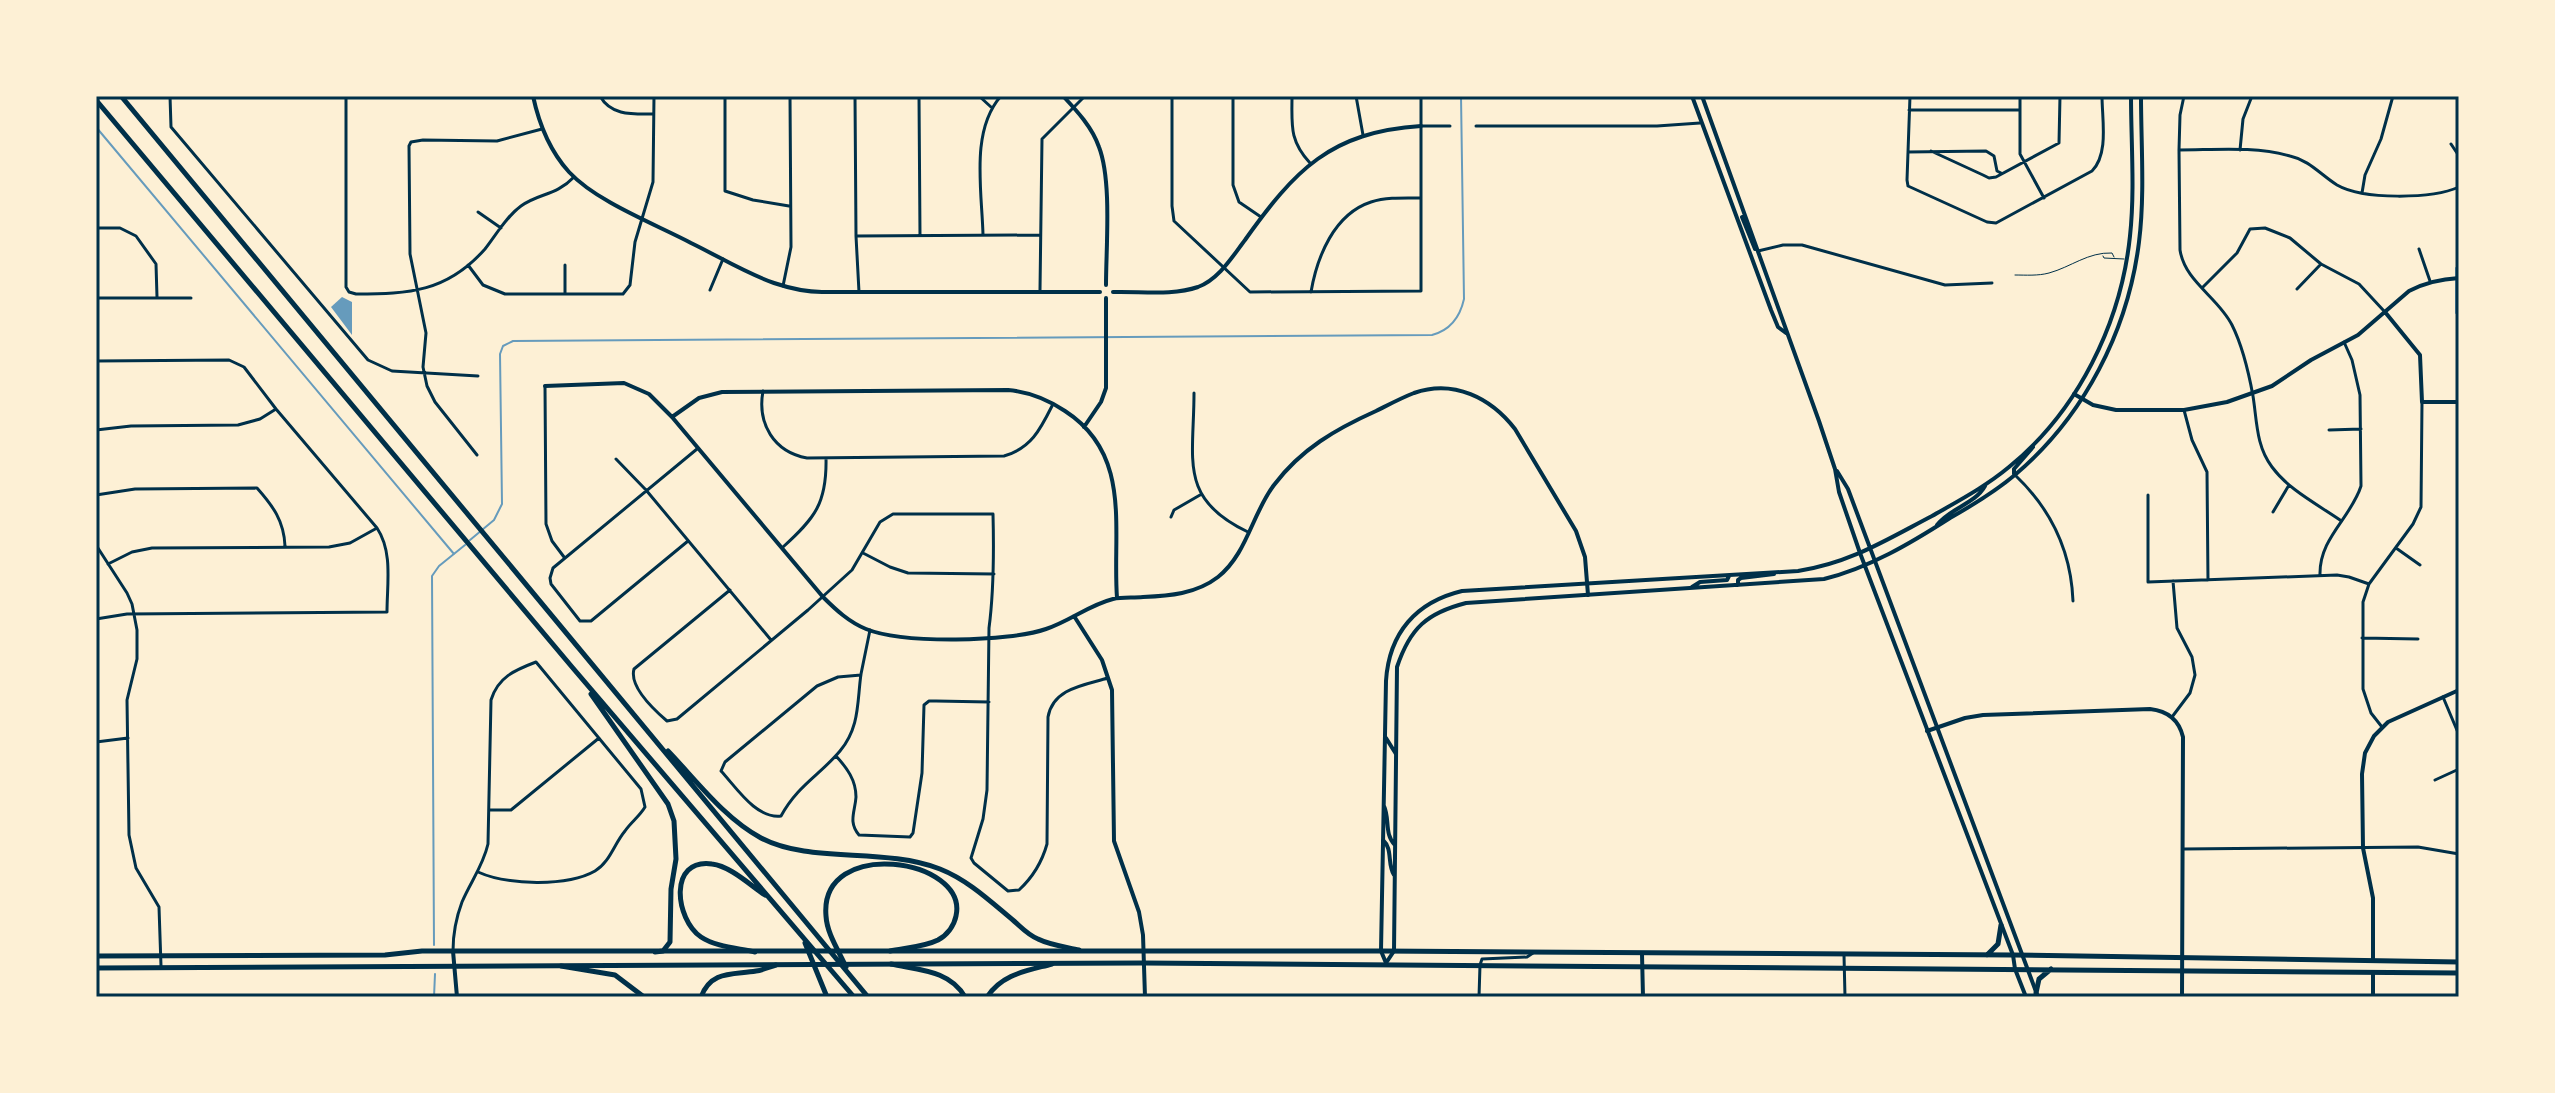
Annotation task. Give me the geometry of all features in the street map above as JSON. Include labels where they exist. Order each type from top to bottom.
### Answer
[{"type":"main road","points":[[121,96],[868,997]]},
{"type":"main road","points":[[96,100],[854,997]]},
{"type":"main road","points":[[572,667],[663,796],[674,821],[676,859],[671,889],[670,942],[663,951],[655,952]]},
{"type":"main road","points":[[640,723],[730,816],[763,839],[783,847],[888,857],[939,869],[963,880],[1033,937],[1079,950]]},
{"type":"main road","points":[[755,952],[712,943],[690,927],[680,897],[682,881],[699,864],[713,864],[723,867],[770,899]]},
{"type":"main road","points":[[850,975],[826,918],[829,892],[847,871],[860,866],[897,866],[942,879],[951,888],[957,910],[949,931],[940,939],[890,951]]},
{"type":"main road","points":[[1987,955],[1998,944],[2001,925]]},
{"type":"main road","points":[[803,938],[827,997]]},
{"type":"main road","points":[[96,956],[385,955],[453,951],[1143,950],[2022,955],[2459,962]]},
{"type":"main road","points":[[2359,973],[2373,962]]},
{"type":"main road","points":[[2373,973],[2388,962]]},
{"type":"main road","points":[[96,968],[1386,963],[2459,973]]},
{"type":"main road","points":[[891,964],[938,974],[950,980],[965,997]]},
{"type":"main road","points":[[987,997],[997,983],[1009,975],[1052,964]]},
{"type":"main road","points":[[701,997],[709,983],[722,975],[758,971],[776,965]]},
{"type":"main road","points":[[561,966],[615,975],[644,997]]},
{"type":"main road","points":[[2037,995],[2039,979],[2051,969]]},
{"type":"street","points":[[170,96],[171,127],[362,354],[375,365],[392,371],[478,376]]},
{"type":"street","points":[[346,96],[346,287],[349,292],[417,292],[444,280],[477,257],[520,207],[561,189],[574,177]]},
{"type":"street","points":[[533,96],[542,129],[554,151],[574,177],[593,192],[723,259],[783,286],[814,292],[1100,292]]},
{"type":"street","points":[[600,96],[604,103],[619,112],[654,114]]},
{"type":"street","points":[[468,265],[483,285],[499,293],[623,294],[630,285],[631,262],[653,182],[654,96]]},
{"type":"street","points":[[725,96],[725,191],[753,200],[791,206]]},
{"type":"street","points":[[783,286],[790,255],[790,96]]},
{"type":"street","points":[[855,96],[859,292]]},
{"type":"street","points":[[919,96],[920,236]]},
{"type":"street","points":[[979,96],[991,108]]},
{"type":"street","points":[[983,235],[981,142],[984,124],[1001,96]]},
{"type":"street","points":[[1063,96],[1093,133],[1105,169],[1106,285],[1100,292]]},
{"type":"street","points":[[1040,290],[1042,139],[1085,96]]},
{"type":"street","points":[[1172,96],[1173,218],[1250,292],[1421,291],[1421,96]]},
{"type":"street","points":[[1233,96],[1233,185],[1239,202],[1261,217]]},
{"type":"street","points":[[1292,96],[1294,139],[1310,163]]},
{"type":"street","points":[[1356,96],[1363,135]]},
{"type":"street","points":[[1692,96],[1774,318],[1778,327],[1786,333]]},
{"type":"street","points":[[1702,96],[1786,324],[1786,333],[1835,469],[1839,492],[1860,553],[2013,955],[2026,997]]},
{"type":"street","points":[[1910,96],[1908,186],[1987,222],[1996,223],[2098,165],[2102,149],[2102,96]]},
{"type":"street","points":[[2020,96],[2020,154],[2044,198]]},
{"type":"street","points":[[1931,151],[1989,178],[2002,173],[2059,143],[2060,96]]},
{"type":"street","points":[[1386,963],[1381,951],[1386,681],[1389,656],[1401,629],[1421,608],[1442,596],[1462,591],[1729,576],[1835,564],[1871,549],[1985,485],[2036,441],[2073,393],[2106,332],[2127,259],[2131,217],[2131,96]]},
{"type":"street","points":[[1386,963],[1394,951],[1397,667],[1402,650],[1417,627],[1445,609],[1466,603],[1824,579],[1875,561],[1985,497],[2015,475],[2040,452],[2082,399],[2115,337],[2135,270],[2141,221],[2141,96]]},
{"type":"street","points":[[2184,96],[2179,150],[2181,258],[2187,271],[2232,325],[2252,394],[2262,448],[2273,468],[2289,485],[2340,520]]},
{"type":"street","points":[[2240,150],[2243,119],[2252,96]]},
{"type":"street","points":[[2362,193],[2365,175],[2381,139],[2393,96]]},
{"type":"street","points":[[1909,110],[2020,110]]},
{"type":"street","points":[[1476,126],[1657,126],[1701,123],[1710,119]]},
{"type":"street","points":[[1084,427],[1101,402],[1106,388],[1106,298],[1113,292],[1186,290],[1204,284],[1225,267],[1280,192],[1310,163],[1363,135],[1390,129],[1450,126]]},
{"type":"street","points":[[477,455],[431,397],[424,373],[426,333],[409,240],[408,153],[411,142],[497,141],[542,129]]},
{"type":"street","points":[[2451,144],[2459,156]]},
{"type":"street","points":[[2179,150],[2278,153],[2297,158],[2336,184],[2362,193],[2431,194],[2459,187]]},
{"type":"street","points":[[1908,152],[1991,152],[1997,171],[2002,173]]},
{"type":"street","points":[[1311,292],[1322,249],[1353,211],[1368,203],[1390,198],[1421,198]]},
{"type":"street","points":[[1735,210],[1741,214],[1752,246],[1758,251]]},
{"type":"street","points":[[478,212],[502,228]]},
{"type":"street","points":[[2202,288],[2237,253],[2250,229],[2258,227],[2284,234],[2321,264],[2359,284],[2420,355],[2421,507],[2369,584],[2363,602],[2364,695],[2371,713],[2382,727]]},
{"type":"street","points":[[96,228],[120,228],[136,236],[156,264],[157,297]]},
{"type":"street","points":[[856,236],[1042,235]]},
{"type":"street","points":[[1758,251],[1783,245],[1802,245],[1945,285],[1992,283]]},
{"type":"street","points":[[2419,249],[2430,281]]},
{"type":"street","points":[[710,290],[723,259]]},
{"type":"street","points":[[2297,289],[2321,264]]},
{"type":"street","points":[[565,265],[565,295]]},
{"type":"street","points":[[2073,393],[2093,405],[2110,410],[2184,410],[2252,394],[2272,386],[2368,328],[2409,291],[2430,281],[2459,278]]},
{"type":"street","points":[[1106,285],[1113,292]]},
{"type":"street","points":[[1100,292],[1106,298]]},
{"type":"street","points":[[96,298],[191,298]]},
{"type":"street","points":[[2320,575],[2327,543],[2361,486],[2357,377],[2344,342]]},
{"type":"street","points":[[96,361],[237,362],[377,528],[388,556],[387,612],[134,614],[96,619]]},
{"type":"street","points":[[565,559],[552,541],[546,524],[545,386],[624,383],[649,394],[839,613],[870,630],[904,637],[989,638],[1033,633],[1117,598],[1177,595],[1208,584],[1238,555],[1258,508],[1293,463],[1325,436],[1417,392],[1440,388],[1457,390],[1493,405],[1515,429],[1576,531],[1585,557],[1588,595]]},
{"type":"street","points":[[672,417],[710,394],[1008,390],[1037,395],[1084,427],[1104,456],[1115,489],[1117,598]]},
{"type":"street","points":[[763,391],[763,419],[775,441],[795,455],[826,458],[1004,456],[1020,450],[1034,439],[1053,404]]},
{"type":"street","points":[[1194,393],[1195,476],[1200,495],[1219,516],[1248,532]]},
{"type":"street","points":[[2422,402],[2459,402]]},
{"type":"street","points":[[96,430],[131,426],[238,425],[260,419],[276,409]]},
{"type":"street","points":[[2184,410],[2192,440],[2207,472],[2208,580]]},
{"type":"street","points":[[2329,430],[2361,429]]},
{"type":"street","points":[[2036,441],[2014,469],[2015,475],[2047,515],[2061,539],[2070,567],[2073,601]]},
{"type":"street","points":[[688,541],[591,621],[580,621],[551,584],[553,568],[697,449]]},
{"type":"street","points":[[782,549],[808,524],[819,507],[825,488],[826,458]]},
{"type":"street","points":[[616,459],[646,490],[771,640]]},
{"type":"street","points":[[1835,469],[1848,489],[2037,995]]},
{"type":"street","points":[[1936,527],[1945,515],[1977,496],[1985,485]]},
{"type":"street","points":[[2273,512],[2289,485]]},
{"type":"street","points":[[96,495],[135,489],[257,488],[279,517],[285,547]]},
{"type":"street","points":[[1171,517],[1180,506],[1200,495]]},
{"type":"street","points":[[2148,495],[2148,582],[2320,575],[2349,577],[2369,584]]},
{"type":"street","points":[[730,590],[638,665],[632,674],[635,684],[664,719],[677,719],[823,597],[852,570],[880,522],[893,514],[993,514],[987,790],[983,819],[971,858],[1008,891],[1019,890],[1032,875],[1041,863],[1047,844],[1049,711],[1054,700],[1063,693],[1108,678]]},
{"type":"street","points":[[108,564],[126,554],[145,549],[322,548],[343,545],[377,528]]},
{"type":"street","points":[[96,545],[127,593],[134,614],[138,641],[127,700],[130,846],[136,868],[159,910],[161,968]]},
{"type":"street","points":[[2396,548],[2420,565]]},
{"type":"street","points":[[863,553],[908,573],[994,574]]},
{"type":"street","points":[[1738,585],[1741,578],[1768,577],[1780,572]]},
{"type":"street","points":[[1690,589],[1700,582],[1727,580],[1729,576]]},
{"type":"street","points":[[2172,717],[2190,693],[2195,675],[2192,657],[2177,628],[2173,581]]},
{"type":"street","points":[[1074,616],[1102,660],[1108,678],[1113,710],[1114,841],[1123,871],[1136,898],[1142,928],[1145,997]]},
{"type":"street","points":[[861,675],[838,677],[817,686],[722,766],[721,771],[755,807],[774,817],[781,816],[801,788],[836,756],[849,739],[857,719],[861,675],[870,630]]},
{"type":"street","points":[[2362,638],[2418,639]]},
{"type":"street","points":[[457,997],[453,951],[457,915],[488,844],[490,706],[493,694],[506,676],[536,662],[641,789],[645,807],[606,861],[595,870],[567,880],[504,880],[478,872]]},
{"type":"street","points":[[2373,962],[2373,898],[2363,848],[2363,760],[2370,742],[2382,727],[2459,690]]},
{"type":"street","points":[[2443,697],[2459,735]]},
{"type":"street","points":[[836,756],[846,766],[854,783],[856,794],[852,817],[855,831],[859,835],[910,837],[922,773],[924,705],[929,701],[989,702]]},
{"type":"street","points":[[1927,731],[1983,715],[2150,709],[2172,717],[2180,726],[2183,737],[2182,997]]},
{"type":"street","points":[[1385,736],[1396,755]]},
{"type":"street","points":[[96,742],[128,738]]},
{"type":"street","points":[[490,810],[511,810],[599,738]]},
{"type":"street","points":[[1384,754],[1396,770]]},
{"type":"street","points":[[2435,780],[2459,769]]},
{"type":"street","points":[[1383,803],[1388,815],[1388,835],[1395,845]]},
{"type":"street","points":[[1382,839],[1387,843],[1389,867],[1395,878]]},
{"type":"street","points":[[2184,849],[2426,848],[2459,854]]},
{"type":"street","points":[[1479,997],[1480,965],[1485,957],[1527,957],[1533,953]]},
{"type":"street","points":[[1642,954],[1643,997]]},
{"type":"street","points":[[1844,955],[1845,997]]},
{"type":"street","points":[[2373,973],[2373,997]]},
{"type":"lane","points":[[2015,275],[2045,275],[2079,259],[2105,253],[2112,253],[2114,257]]},
{"type":"lane","points":[[2103,255],[2104,258],[2127,259]]},
{"type":"water","points":[[342,297],[352,302],[352,335],[331,307]]},
{"type":"waterway","points":[[470,540],[494,520],[502,504],[500,354],[503,346],[513,341],[1439,333],[1454,322],[1464,299],[1461,96]]},
{"type":"waterway","points":[[96,127],[454,554]]},
{"type":"waterway","points":[[2456,268],[2456,313],[2459,314]]},
{"type":"waterway","points":[[434,945],[432,576],[439,566],[465,545]]},
{"type":"waterway","points":[[434,997],[435,974]]}]
